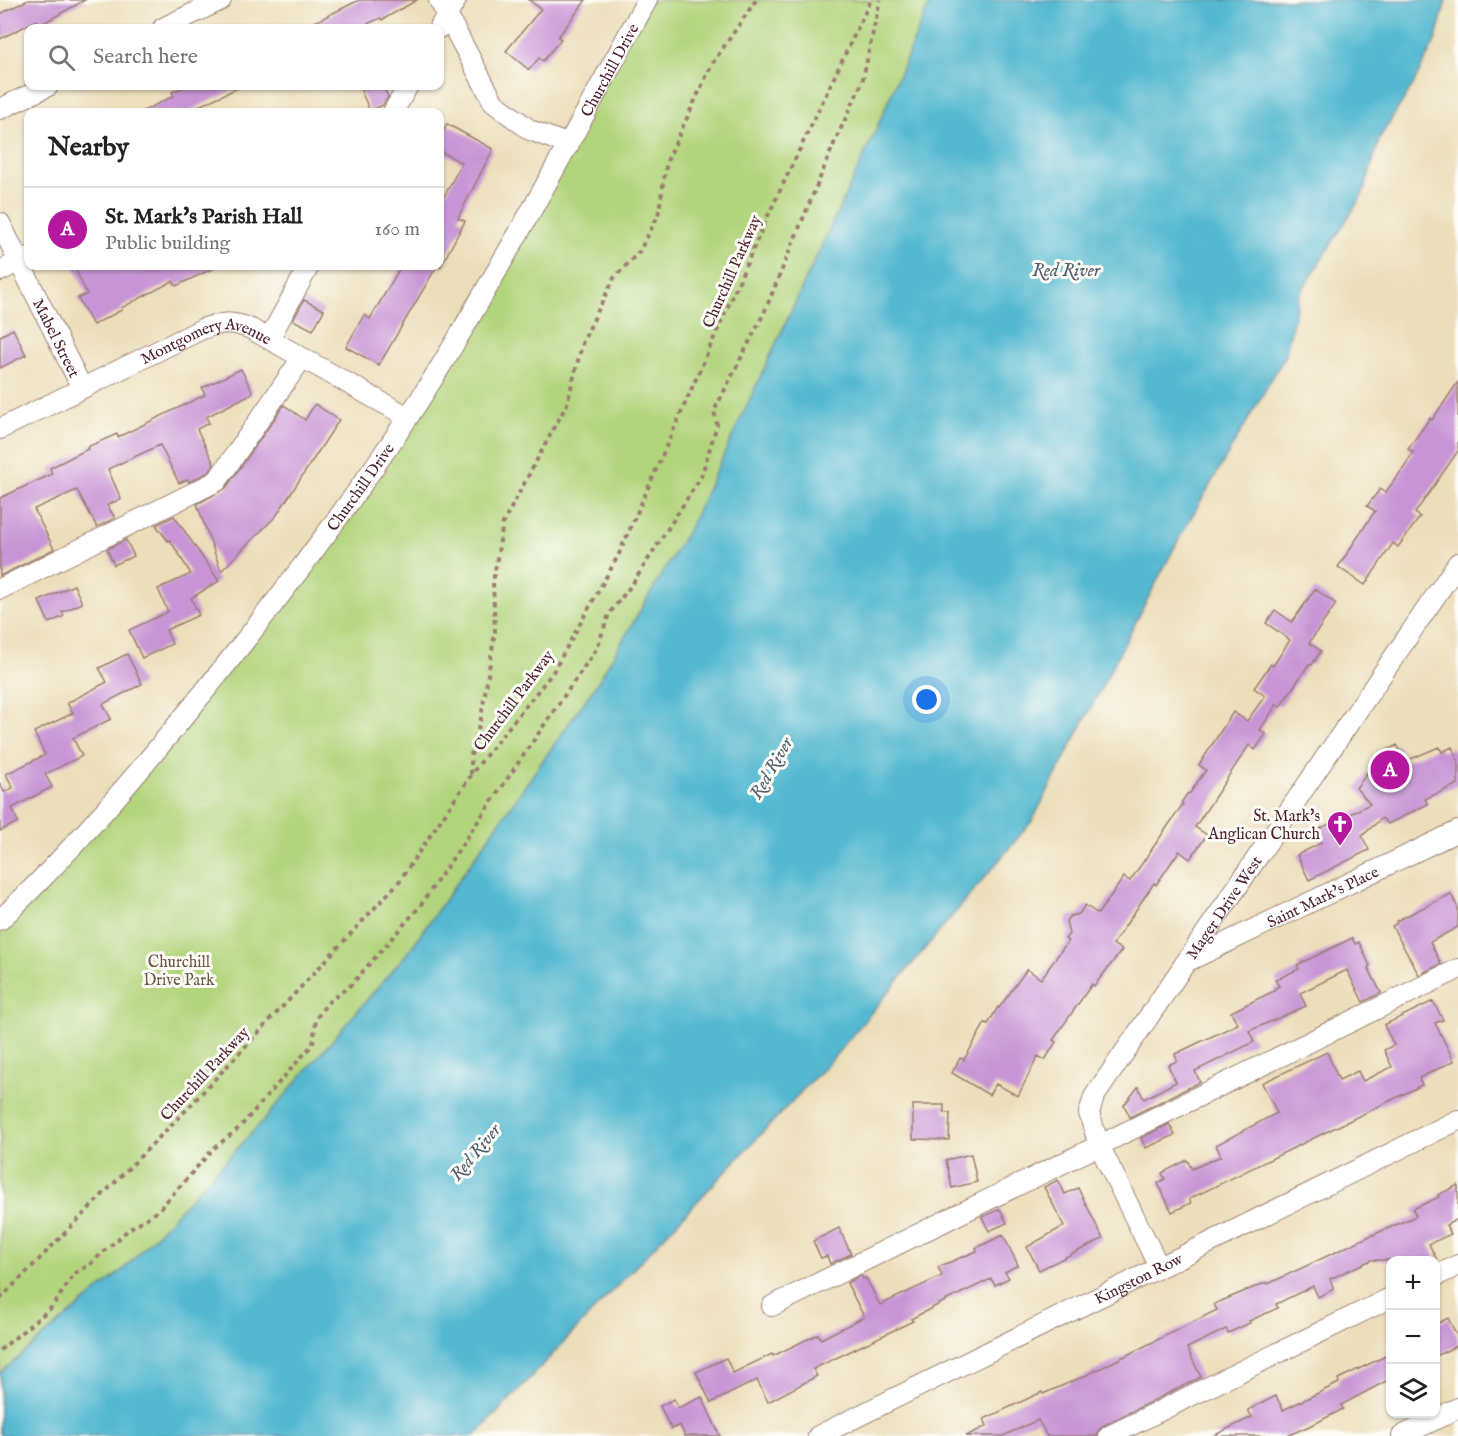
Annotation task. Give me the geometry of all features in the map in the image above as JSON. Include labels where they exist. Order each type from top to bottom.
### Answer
[{"type":"street","points":[[171,24],[221,0]]},
{"type":"street","name":"Churchill Drive","points":[[0,920],[40,882],[164,742],[281,596],[334,525],[408,417],[468,321],[569,145],[647,0]]},
{"type":"street","points":[[445,11],[494,103],[530,130],[569,145]]},
{"type":"street","points":[[0,109],[40,90]]},
{"type":"street","points":[[395,108],[406,90]]},
{"type":"street","name":"Mabel Street","points":[[0,223],[24,259]]},
{"type":"street","points":[[0,271],[24,259]]},
{"type":"street","name":"Mabel Street","points":[[29,270],[82,388]]},
{"type":"street","points":[[269,339],[307,270]]},
{"type":"street","name":"Montgomery Avenue","points":[[0,429],[202,329],[221,323],[238,324],[269,339],[408,417]]},
{"type":"street","points":[[0,590],[217,481],[303,358]]},
{"type":"street","name":"Mager Drive West","points":[[1159,1267],[1099,1145],[1089,1113],[1094,1097],[1458,563]]},
{"type":"street","name":"Saint Mark's Place","points":[[1187,961],[1458,831]]},
{"type":"street","points":[[772,1306],[1458,969]]},
{"type":"street","name":"Kingston Row","points":[[818,1436],[1458,1120]]},
{"type":"street","points":[[1440,1274],[1458,1265]]},
{"type":"street","points":[[1109,1436],[1386,1300]]},
{"type":"street","points":[[1402,1436],[1458,1408]]},
{"type":"path","points":[[471,774],[471,755],[481,718],[495,632],[494,582],[503,523],[567,404],[583,341],[614,278],[639,252],[658,216],[667,161],[712,64],[756,0]]},
{"type":"path","name":"Churchill Parkway","points":[[0,1299],[188,1108],[398,883],[471,774],[553,672],[618,556],[765,222],[871,0]]},
{"type":"path","points":[[0,1350],[52,1307],[75,1274],[88,1266],[129,1229],[158,1211],[213,1149],[239,1128],[313,1044],[316,1019],[321,1011],[327,1003],[351,985],[420,906],[597,648],[609,614],[633,582],[701,477],[717,425],[714,411],[764,312],[836,139],[862,83],[880,0]]},
{"type":"green space","name":"Churchill Drive Park","points":[[647,0],[931,0],[876,130],[690,527],[596,685],[409,951],[264,1120],[125,1268],[0,1373],[0,920],[164,742],[408,417]]},
{"type":"water","name":"Red River","points":[[931,0],[1446,0],[1436,39],[1413,85],[1380,137],[1363,194],[1299,295],[1285,356],[1181,535],[1032,821],[834,1057],[475,1436],[0,1436],[0,1373],[125,1268],[264,1120],[409,951],[596,685],[690,527],[876,130]]},
{"type":"building","points":[[28,0],[85,0],[42,24],[37,20],[24,24],[24,27],[0,39],[0,14]]},
{"type":"building","points":[[359,0],[417,0],[382,20],[381,18],[367,24],[311,24]]},
{"type":"building","points":[[529,0],[586,0],[558,37],[561,39],[543,61],[539,58],[529,70],[506,51],[541,9]]},
{"type":"building","points":[[177,90],[233,90],[195,108],[149,108],[174,96],[172,92]]},
{"type":"building","points":[[385,90],[388,97],[383,105],[369,108],[361,91]]},
{"type":"building","points":[[447,124],[493,149],[458,218],[465,221],[444,260],[444,197],[462,163],[444,153],[444,130]]},
{"type":"building","points":[[76,270],[210,270],[176,286],[173,281],[93,325],[78,298],[87,294]]},
{"type":"building","points":[[399,270],[435,270],[379,365],[346,347],[364,315],[370,319]]},
{"type":"building","points":[[304,300],[324,310],[313,330],[293,320]]},
{"type":"building","points":[[13,329],[26,355],[0,368],[0,336]]},
{"type":"building","points":[[241,369],[253,393],[206,417],[209,423],[197,429],[214,464],[209,472],[189,482],[188,479],[179,483],[160,445],[108,469],[121,499],[107,505],[115,518],[97,527],[77,490],[34,509],[54,549],[0,576],[0,498],[52,474],[50,468],[88,449],[87,447],[117,434],[118,437],[205,395],[202,388]]},
{"type":"building","points":[[1458,382],[1458,451],[1415,513],[1420,517],[1398,547],[1393,543],[1365,585],[1338,567],[1375,511],[1367,506],[1380,489],[1385,493],[1405,466],[1413,452],[1408,449],[1430,418],[1432,420]]},
{"type":"building","points":[[315,404],[339,420],[276,516],[221,571],[197,504],[226,488],[284,405],[305,420]]},
{"type":"building","points":[[174,516],[219,581],[191,598],[199,615],[166,630],[172,644],[142,658],[129,630],[168,612],[158,589],[191,574],[170,540],[168,541],[156,525]]},
{"type":"building","points":[[126,540],[134,556],[114,565],[107,549]]},
{"type":"building","points":[[74,585],[82,603],[62,612],[64,616],[49,623],[39,601]]},
{"type":"building","points":[[1315,589],[1336,604],[1309,643],[1321,651],[1312,665],[1309,664],[1280,707],[1277,704],[1260,730],[1266,734],[1255,750],[1249,745],[1195,827],[1207,835],[1190,859],[1179,851],[1156,885],[1154,883],[1113,944],[1122,950],[1094,986],[1092,984],[1053,1040],[1056,1042],[1045,1060],[1038,1056],[1018,1096],[996,1084],[989,1095],[952,1073],[960,1058],[964,1060],[985,1023],[988,1024],[1027,969],[1041,979],[1068,941],[1065,939],[1069,934],[1066,921],[1070,916],[1079,914],[1085,905],[1098,914],[1124,877],[1130,881],[1183,804],[1181,803],[1187,794],[1206,770],[1199,765],[1233,712],[1247,721],[1265,696],[1254,688],[1271,664],[1273,666],[1290,640],[1266,623],[1275,610],[1292,622]]},
{"type":"building","points":[[127,654],[142,684],[103,704],[111,719],[73,738],[82,756],[45,774],[52,787],[12,808],[18,822],[0,831],[0,783],[4,792],[13,788],[6,774],[45,755],[34,732],[73,713],[67,703],[107,682],[99,668]]},
{"type":"building","points":[[1397,745],[1406,761],[1439,747],[1442,752],[1452,747],[1458,760],[1458,784],[1425,799],[1428,804],[1388,824],[1382,818],[1362,836],[1369,850],[1309,880],[1297,855],[1321,843],[1315,831],[1370,804],[1356,788],[1382,753]]},
{"type":"building","points":[[1451,894],[1458,908],[1458,927],[1430,942],[1441,964],[1419,975],[1392,926],[1397,923],[1396,921]]},
{"type":"building","points":[[1352,938],[1355,944],[1359,942],[1381,993],[1363,1002],[1347,970],[1300,993],[1306,1006],[1249,1031],[1254,1042],[1195,1071],[1200,1082],[1130,1117],[1124,1105],[1138,1087],[1144,1099],[1176,1082],[1168,1065],[1177,1061],[1175,1054],[1238,1024],[1231,1012],[1274,991],[1279,986],[1275,980],[1299,969],[1297,965]]},
{"type":"building","points":[[1433,1001],[1443,1020],[1435,1023],[1454,1061],[1419,1078],[1422,1085],[1189,1199],[1191,1203],[1172,1212],[1158,1183],[1165,1179],[1162,1173],[1187,1160],[1192,1169],[1221,1156],[1216,1145],[1277,1113],[1262,1083],[1327,1052],[1339,1080],[1358,1071],[1363,1081],[1392,1067],[1384,1050],[1394,1045],[1384,1025]]},
{"type":"building","points":[[913,1105],[944,1105],[944,1113],[950,1113],[949,1140],[913,1139]]},
{"type":"building","points":[[1169,1124],[1175,1135],[1146,1148],[1141,1138]]},
{"type":"building","points":[[971,1154],[977,1182],[952,1188],[946,1160]]},
{"type":"building","points":[[1058,1180],[1065,1194],[1078,1188],[1103,1239],[1039,1270],[1027,1247],[1064,1226],[1044,1187]]},
{"type":"building","points":[[1458,1185],[1458,1219],[1446,1225],[1451,1234],[1429,1244],[1435,1256],[1386,1256],[1386,1260],[1371,1260],[1330,1279],[1334,1289],[1318,1297],[1313,1286],[1276,1304],[1278,1308],[1249,1321],[1250,1323],[1228,1333],[1226,1329],[1187,1348],[1201,1377],[1104,1425],[1097,1436],[1047,1436],[1038,1420],[1003,1436],[966,1436],[987,1426],[984,1419],[1042,1392],[1043,1394],[1089,1374],[1217,1310],[1214,1304],[1267,1282],[1268,1284],[1416,1216],[1413,1209],[1439,1197],[1438,1195]]},
{"type":"building","points":[[1000,1209],[1007,1223],[989,1231],[982,1217]]},
{"type":"building","points":[[839,1228],[851,1254],[830,1264],[827,1256],[821,1258],[813,1241]]},
{"type":"building","points":[[1003,1235],[1018,1265],[1005,1272],[1009,1278],[995,1285],[991,1279],[947,1300],[911,1319],[913,1321],[813,1369],[817,1376],[768,1402],[757,1380],[711,1403],[696,1372],[726,1358],[733,1373],[818,1334],[821,1339],[864,1317],[847,1283],[861,1275],[863,1279],[866,1278],[880,1305],[942,1276],[938,1267],[977,1251],[976,1248]]},
{"type":"building","points":[[1448,1318],[1458,1338],[1458,1345],[1440,1354],[1440,1322]]},
{"type":"building","points":[[1386,1356],[1386,1381],[1341,1405],[1343,1409],[1318,1422],[1287,1436],[1213,1436],[1252,1417],[1248,1410],[1276,1396],[1283,1410],[1339,1383],[1338,1379]]},
{"type":"building","points":[[702,1397],[720,1436],[685,1436],[680,1425],[671,1429],[660,1406],[674,1399],[678,1408]]},
{"type":"place","name":"St. Mark's Parish Hall","points":[[1390,770]]},
{"type":"place","name":"St. Mark's Anglican Church","points":[[1340,847]]}]
